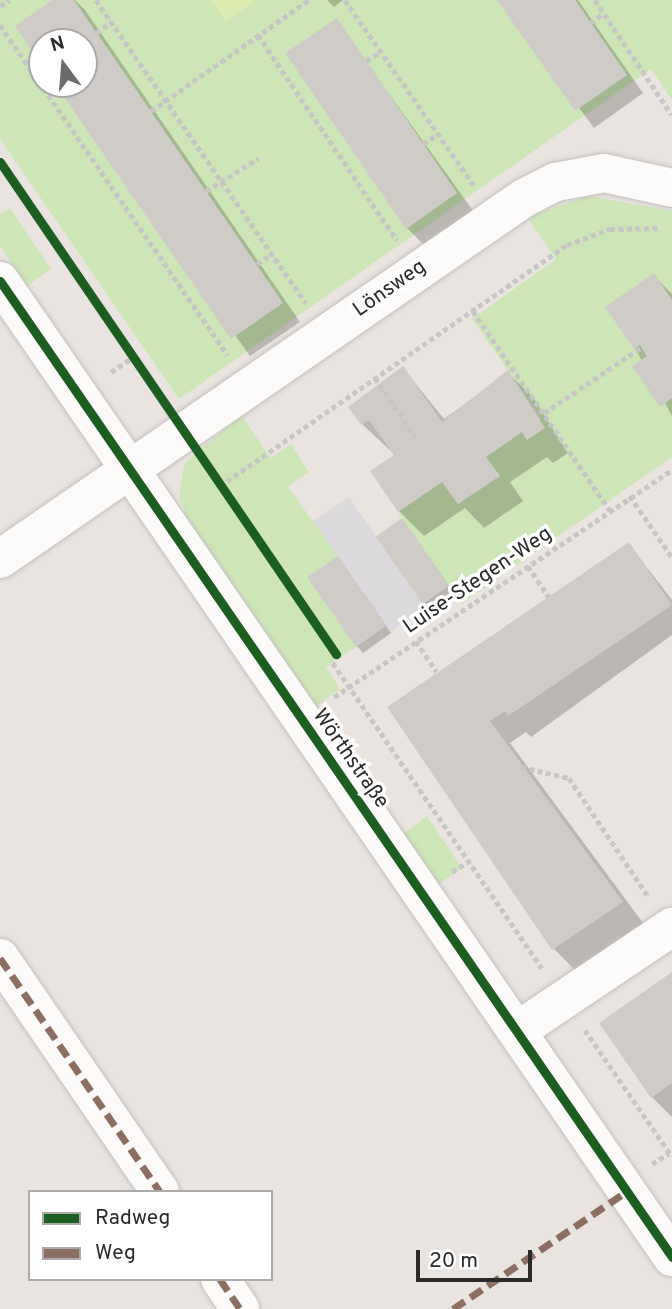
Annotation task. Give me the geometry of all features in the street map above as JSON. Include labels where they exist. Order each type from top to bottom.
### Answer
[{"type":"street","name":"Lönsweg","points":[[0,559],[495,216],[574,176],[631,176],[672,188]]},
{"type":"street","name":"Wörthstraße","points":[[0,281],[672,1256]]},
{"type":"street","points":[[517,1031],[671,928]]},
{"type":"street","points":[[0,958],[159,1190]]},
{"type":"street","points":[[221,1281],[240,1309]]},
{"type":"path","points":[[0,6],[9,0]]},
{"type":"path","points":[[96,0],[326,333]]},
{"type":"path","points":[[151,111],[309,0]]},
{"type":"path","points":[[345,0],[495,216]]},
{"type":"path","points":[[595,0],[672,115]]},
{"type":"path","points":[[590,23],[604,13]]},
{"type":"path","points":[[98,32],[111,22]]},
{"type":"path","points":[[0,24],[250,387]]},
{"type":"path","points":[[258,35],[417,270]]},
{"type":"path","points":[[366,61],[381,52]]},
{"type":"path","points":[[423,144],[438,134]]},
{"type":"path","points":[[206,191],[259,158]]},
{"type":"path","points":[[220,486],[472,310],[584,236],[672,228]]},
{"type":"path","points":[[257,264],[272,254]]},
{"type":"path","points":[[472,310],[610,510]]},
{"type":"path","points":[[125,346],[140,368]]},
{"type":"path","points":[[544,413],[642,347]]},
{"type":"path","points":[[375,378],[417,439]]},
{"type":"path","points":[[184,432],[228,497]]},
{"type":"path","points":[[630,496],[672,557]]},
{"type":"path","points":[[528,566],[549,597]]},
{"type":"path","points":[[416,641],[437,672]]},
{"type":"path","points":[[328,643],[336,654],[333,663],[349,687],[672,1156]]},
{"type":"path","points":[[521,767],[569,778],[671,928]]},
{"type":"shaded area","points":[[349,497],[376,536],[402,518],[449,586],[391,632],[386,626],[356,647],[307,577],[337,556],[313,521]]},
{"type":"green space","points":[[0,0],[672,0],[672,100],[651,69],[179,399],[0,139]]},
{"type":"green space","points":[[211,0],[256,0],[226,21]]},
{"type":"green space","points":[[589,196],[672,211],[672,457],[461,604],[398,512],[442,482],[458,504],[499,476],[486,457],[522,432],[527,439],[541,418],[472,319],[556,259],[527,217]]},
{"type":"green space","points":[[10,208],[51,269],[27,286],[0,246],[0,214]]},
{"type":"green space","points":[[241,415],[271,458],[291,444],[309,472],[288,487],[338,556],[307,577],[356,647],[326,667],[340,689],[316,706],[189,524],[179,496],[184,464]]},
{"type":"green space","points":[[427,816],[462,868],[439,884],[404,833]]},
{"type":"building","points":[[52,0],[74,0],[93,28],[28,28],[28,45],[15,26]]},
{"type":"building","points":[[497,0],[575,0],[627,75],[575,111]]},
{"type":"building","points":[[337,18],[457,193],[406,229],[285,53]]},
{"type":"building","points":[[98,35],[283,303],[231,339],[65,98],[98,98]]},
{"type":"building","points":[[654,273],[672,300],[672,398],[660,407],[632,366],[647,356],[640,345],[634,349],[605,307]]},
{"type":"building","points":[[403,366],[442,422],[508,370],[545,428],[527,440],[522,432],[486,457],[500,476],[458,504],[442,482],[398,512],[370,471],[394,455],[369,420],[361,425],[348,407]]},
{"type":"building","points":[[402,518],[449,586],[423,604],[376,537]]},
{"type":"building","points":[[629,542],[672,605],[508,716],[505,711],[490,721],[623,902],[552,950],[387,707]]},
{"type":"building","points":[[338,556],[386,626],[356,647],[307,577]]},
{"type":"building","points":[[672,972],[672,1083],[651,1098],[599,1023]]},
{"type":"marked path","points":[[0,958],[159,1190]]},
{"type":"marked path","points":[[453,1309],[627,1191]]},
{"type":"marked path","points":[[221,1281],[240,1309]]},
{"type":"cycle path","points":[[0,162],[336,654]]},
{"type":"cycle path","points":[[0,281],[672,1257]]}]
